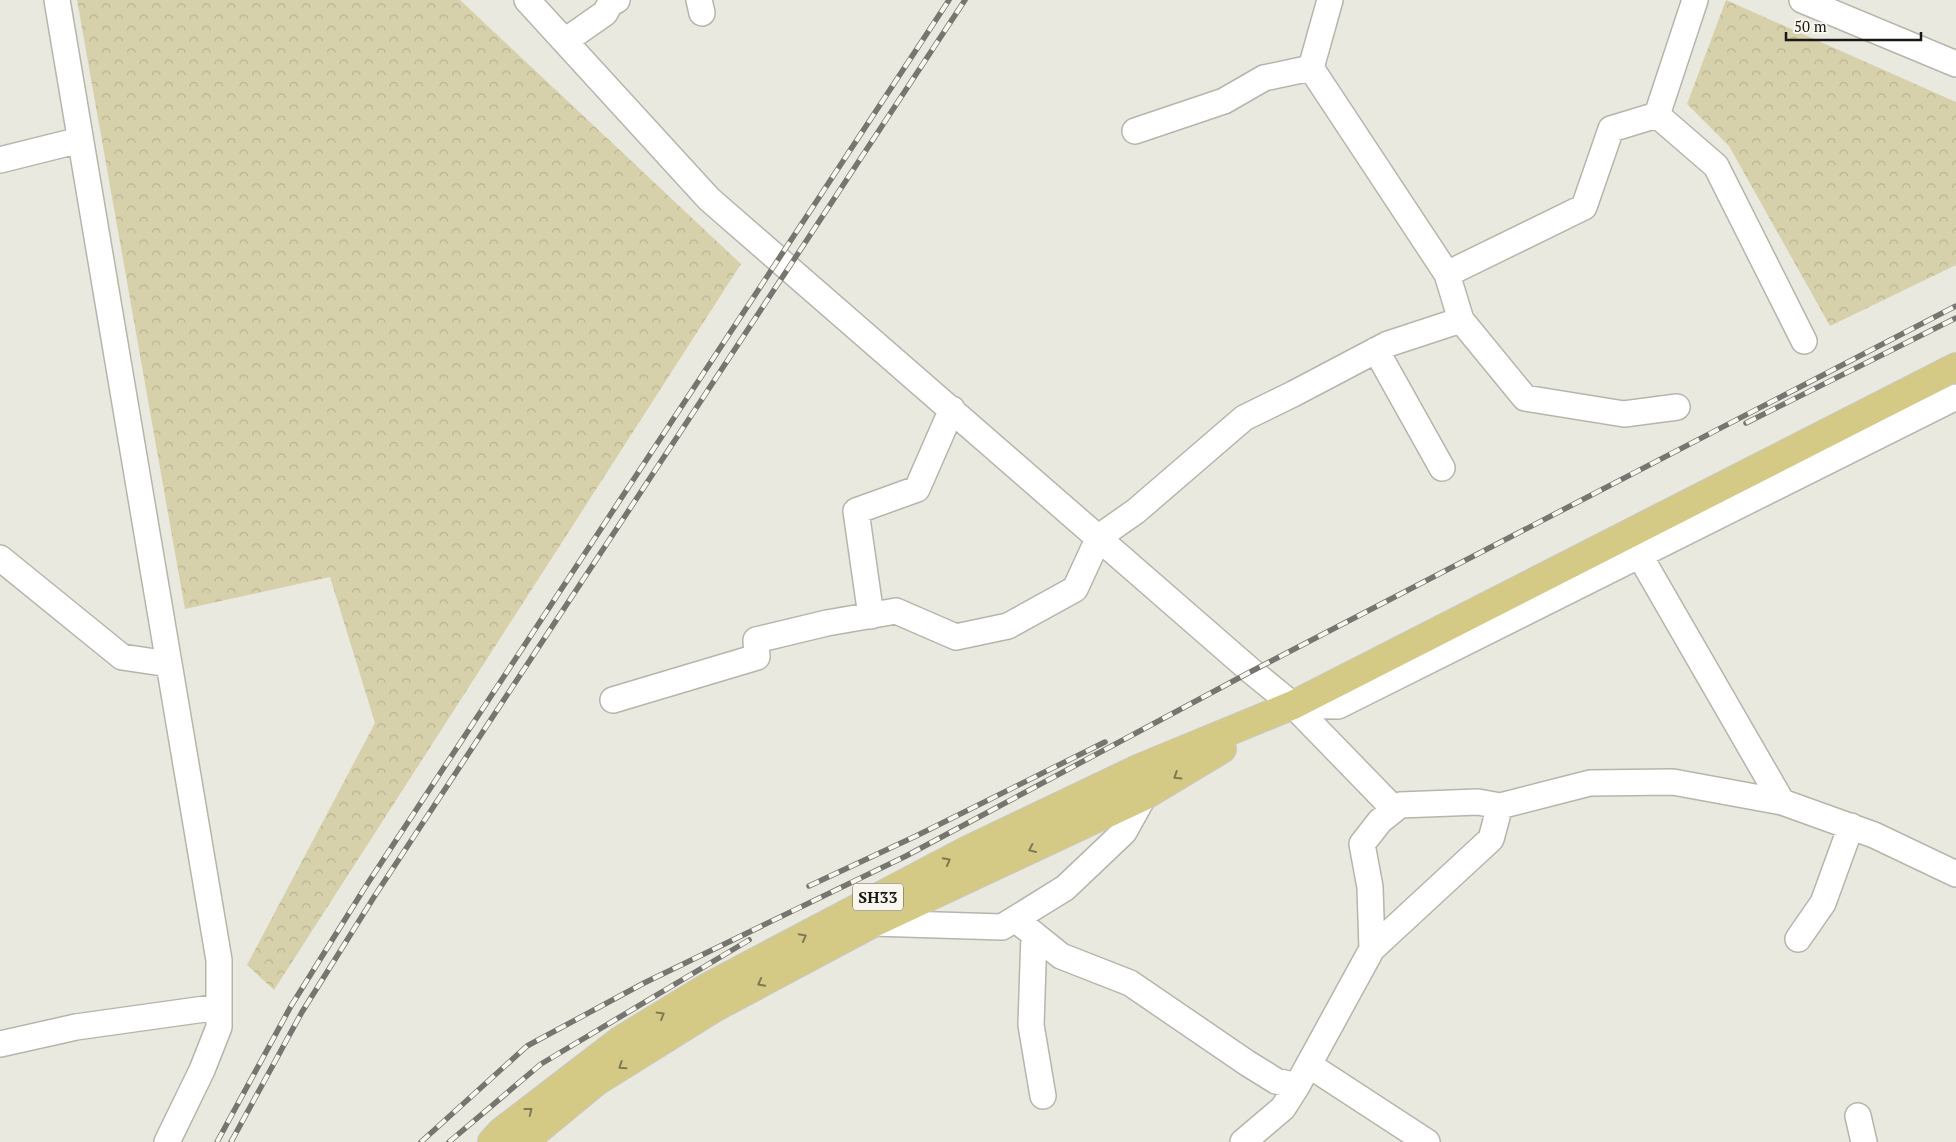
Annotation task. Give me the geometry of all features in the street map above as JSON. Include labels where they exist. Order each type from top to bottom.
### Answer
[{"type":"main road","points":[[1293,705],[1954,368]]},
{"type":"main road","name":"SH33","points":[[523,1142],[597,1082],[714,1008],[873,923],[1144,796],[1293,705]]},
{"type":"main road","name":"SH33","points":[[492,1142],[501,1132],[621,1040],[708,987],[968,850],[1140,768],[1293,705]]},
{"type":"street","points":[[57,0],[220,960],[219,1027],[202,1070],[167,1142]]},
{"type":"street","points":[[527,0],[709,199],[1250,670],[1293,705],[1394,809]]},
{"type":"street","points":[[1330,0],[1311,68],[1447,274],[1461,320],[1524,398],[1624,414],[1677,407]]},
{"type":"street","points":[[1657,115],[1695,0]]},
{"type":"street","points":[[1802,0],[1956,64]]},
{"type":"street","points":[[565,41],[605,13],[611,1]]},
{"type":"street","points":[[1135,131],[1224,101],[1264,78],[1311,68]]},
{"type":"street","points":[[1447,274],[1584,207],[1611,129],[1657,115]]},
{"type":"street","points":[[1657,115],[1716,166],[1804,341]]},
{"type":"street","points":[[0,160],[80,140]]},
{"type":"street","points":[[613,700],[757,657],[756,640],[827,623],[896,611],[956,638],[1008,626],[1075,589],[1099,537],[1136,511],[1244,418],[1388,344],[1461,320]]},
{"type":"street","points":[[1376,350],[1442,468]]},
{"type":"street","points":[[1293,705],[1338,706],[1956,397]]},
{"type":"street","points":[[871,616],[856,511],[917,489],[952,409]]},
{"type":"street","points":[[1640,556],[1782,802]]},
{"type":"street","points":[[0,558],[122,658],[169,664]]},
{"type":"street","points":[[1372,949],[1370,887],[1362,844],[1380,821],[1400,805],[1478,802],[1500,806],[1590,783],[1673,782],[1782,802],[1874,835],[1956,874]]},
{"type":"street","points":[[1043,1096],[1031,1024],[1025,927],[1124,832],[1144,796]]},
{"type":"street","points":[[1243,1142],[1283,1108],[1303,1076],[1372,949],[1491,839],[1500,806]]},
{"type":"street","points":[[1798,939],[1823,903],[1851,826]]},
{"type":"street","points":[[873,923],[1025,927],[1061,956],[1130,983],[1276,1081],[1303,1076],[1427,1142]]},
{"type":"street","points":[[0,1044],[76,1027],[219,1007]]},
{"type":"street","points":[[1858,1116],[1864,1142]]},
{"type":"green space","points":[[77,0],[460,0],[741,264],[274,990],[247,965],[375,723],[330,577],[185,609]]},
{"type":"green space","points":[[1726,0],[1956,102],[1956,265],[1830,326],[1729,146],[1687,104]]},
{"type":"railway","points":[[217,1142],[291,1006],[364,889],[949,0]]},
{"type":"railway","points":[[231,1142],[302,1012],[374,897],[965,0]]},
{"type":"railway","points":[[421,1142],[527,1046],[644,983],[906,856],[1252,671],[1956,306]]},
{"type":"railway","points":[[1746,423],[1956,318]]},
{"type":"railway","points":[[809,886],[916,836],[1105,742]]},
{"type":"railway","points":[[449,1142],[541,1064],[749,940]]}]
